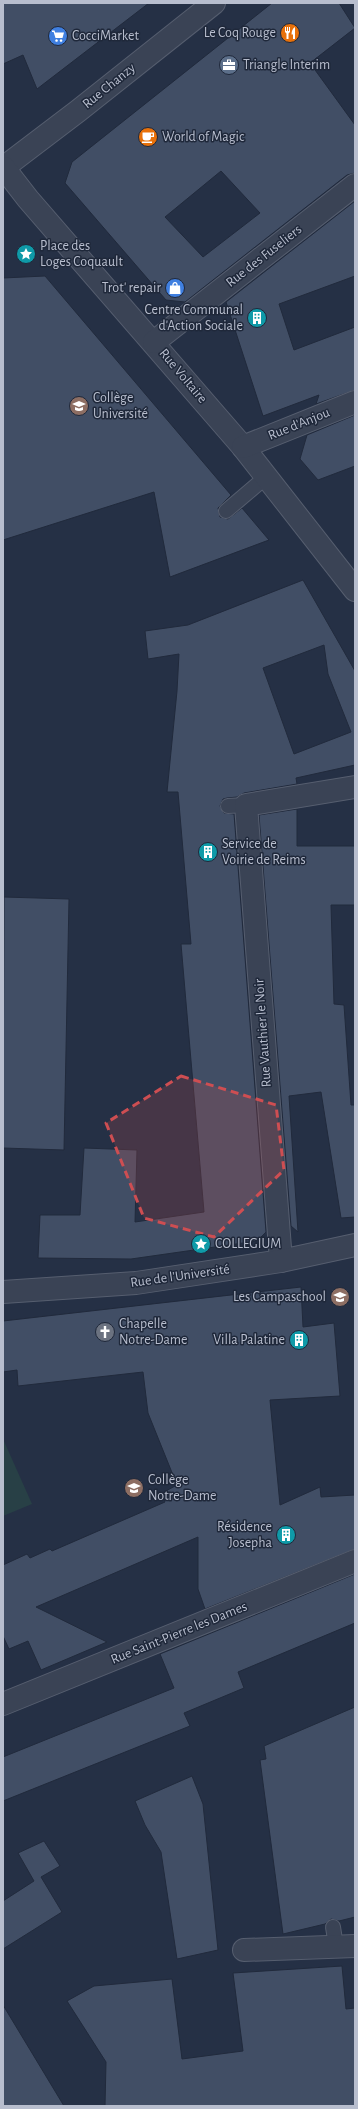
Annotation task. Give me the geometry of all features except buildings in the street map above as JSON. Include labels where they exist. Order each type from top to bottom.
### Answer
[{"type":"street","name":"Rue Chanzy","points":[[3,167],[78,111],[214,3]]},
{"type":"street","name":"Rue Voltaire","points":[[3,167],[28,199],[154,342],[243,447],[355,590]]},
{"type":"street","name":"Rue des Fuseliers","points":[[154,342],[355,185]]},
{"type":"street","name":"Rue d'Anjou","points":[[243,447],[355,402]]},
{"type":"street","name":"Rue Vauthier le Noir","points":[[281,1261],[237,805],[355,787]]},
{"type":"street","name":"Rue de l'Université","points":[[3,1292],[136,1283],[281,1261],[355,1245]]},
{"type":"street","name":"Rue Saint-Pierre les Dames","points":[[3,1704],[355,1561]]},
{"type":"street","points":[[244,1950],[341,1940]]},
{"type":"lane","points":[[226,512],[266,477]]},
{"type":"highlighted area","points":[[181,1076],[276,1105],[284,1170],[214,1237],[144,1218],[106,1123]]},
{"type":"green space","points":[[3,1439],[32,1504],[3,1516]]},
{"type":"place","name":"Le Coq Rouge","points":[[290,33]]},
{"type":"place","name":"CocciMarket","points":[[58,36]]},
{"type":"place","name":"Triangle Interim","points":[[229,65]]},
{"type":"place","name":"World of Magic","points":[[148,137]]},
{"type":"place","name":"Place des Loges Coquault","points":[[26,254]]},
{"type":"place","name":"Trot' repair","points":[[175,288]]},
{"type":"place","name":"Centre Communal d'Action Sociale","points":[[257,318]]},
{"type":"place","name":"Collège Université","points":[[79,406]]},
{"type":"place","name":"Service de Voirie de Reims","points":[[208,852]]},
{"type":"place","name":"COLLEGIUM","points":[[201,1244]]},
{"type":"place","name":"Les Campaschool","points":[[340,1297]]},
{"type":"place","name":"Chapelle Notre-Dame","points":[[105,1332]]},
{"type":"place","name":"Villa Palatine","points":[[299,1340]]},
{"type":"place","name":"Collège Notre-Dame","points":[[134,1488]]},
{"type":"place","name":"Résidence Josepha","points":[[286,1535]]}]
